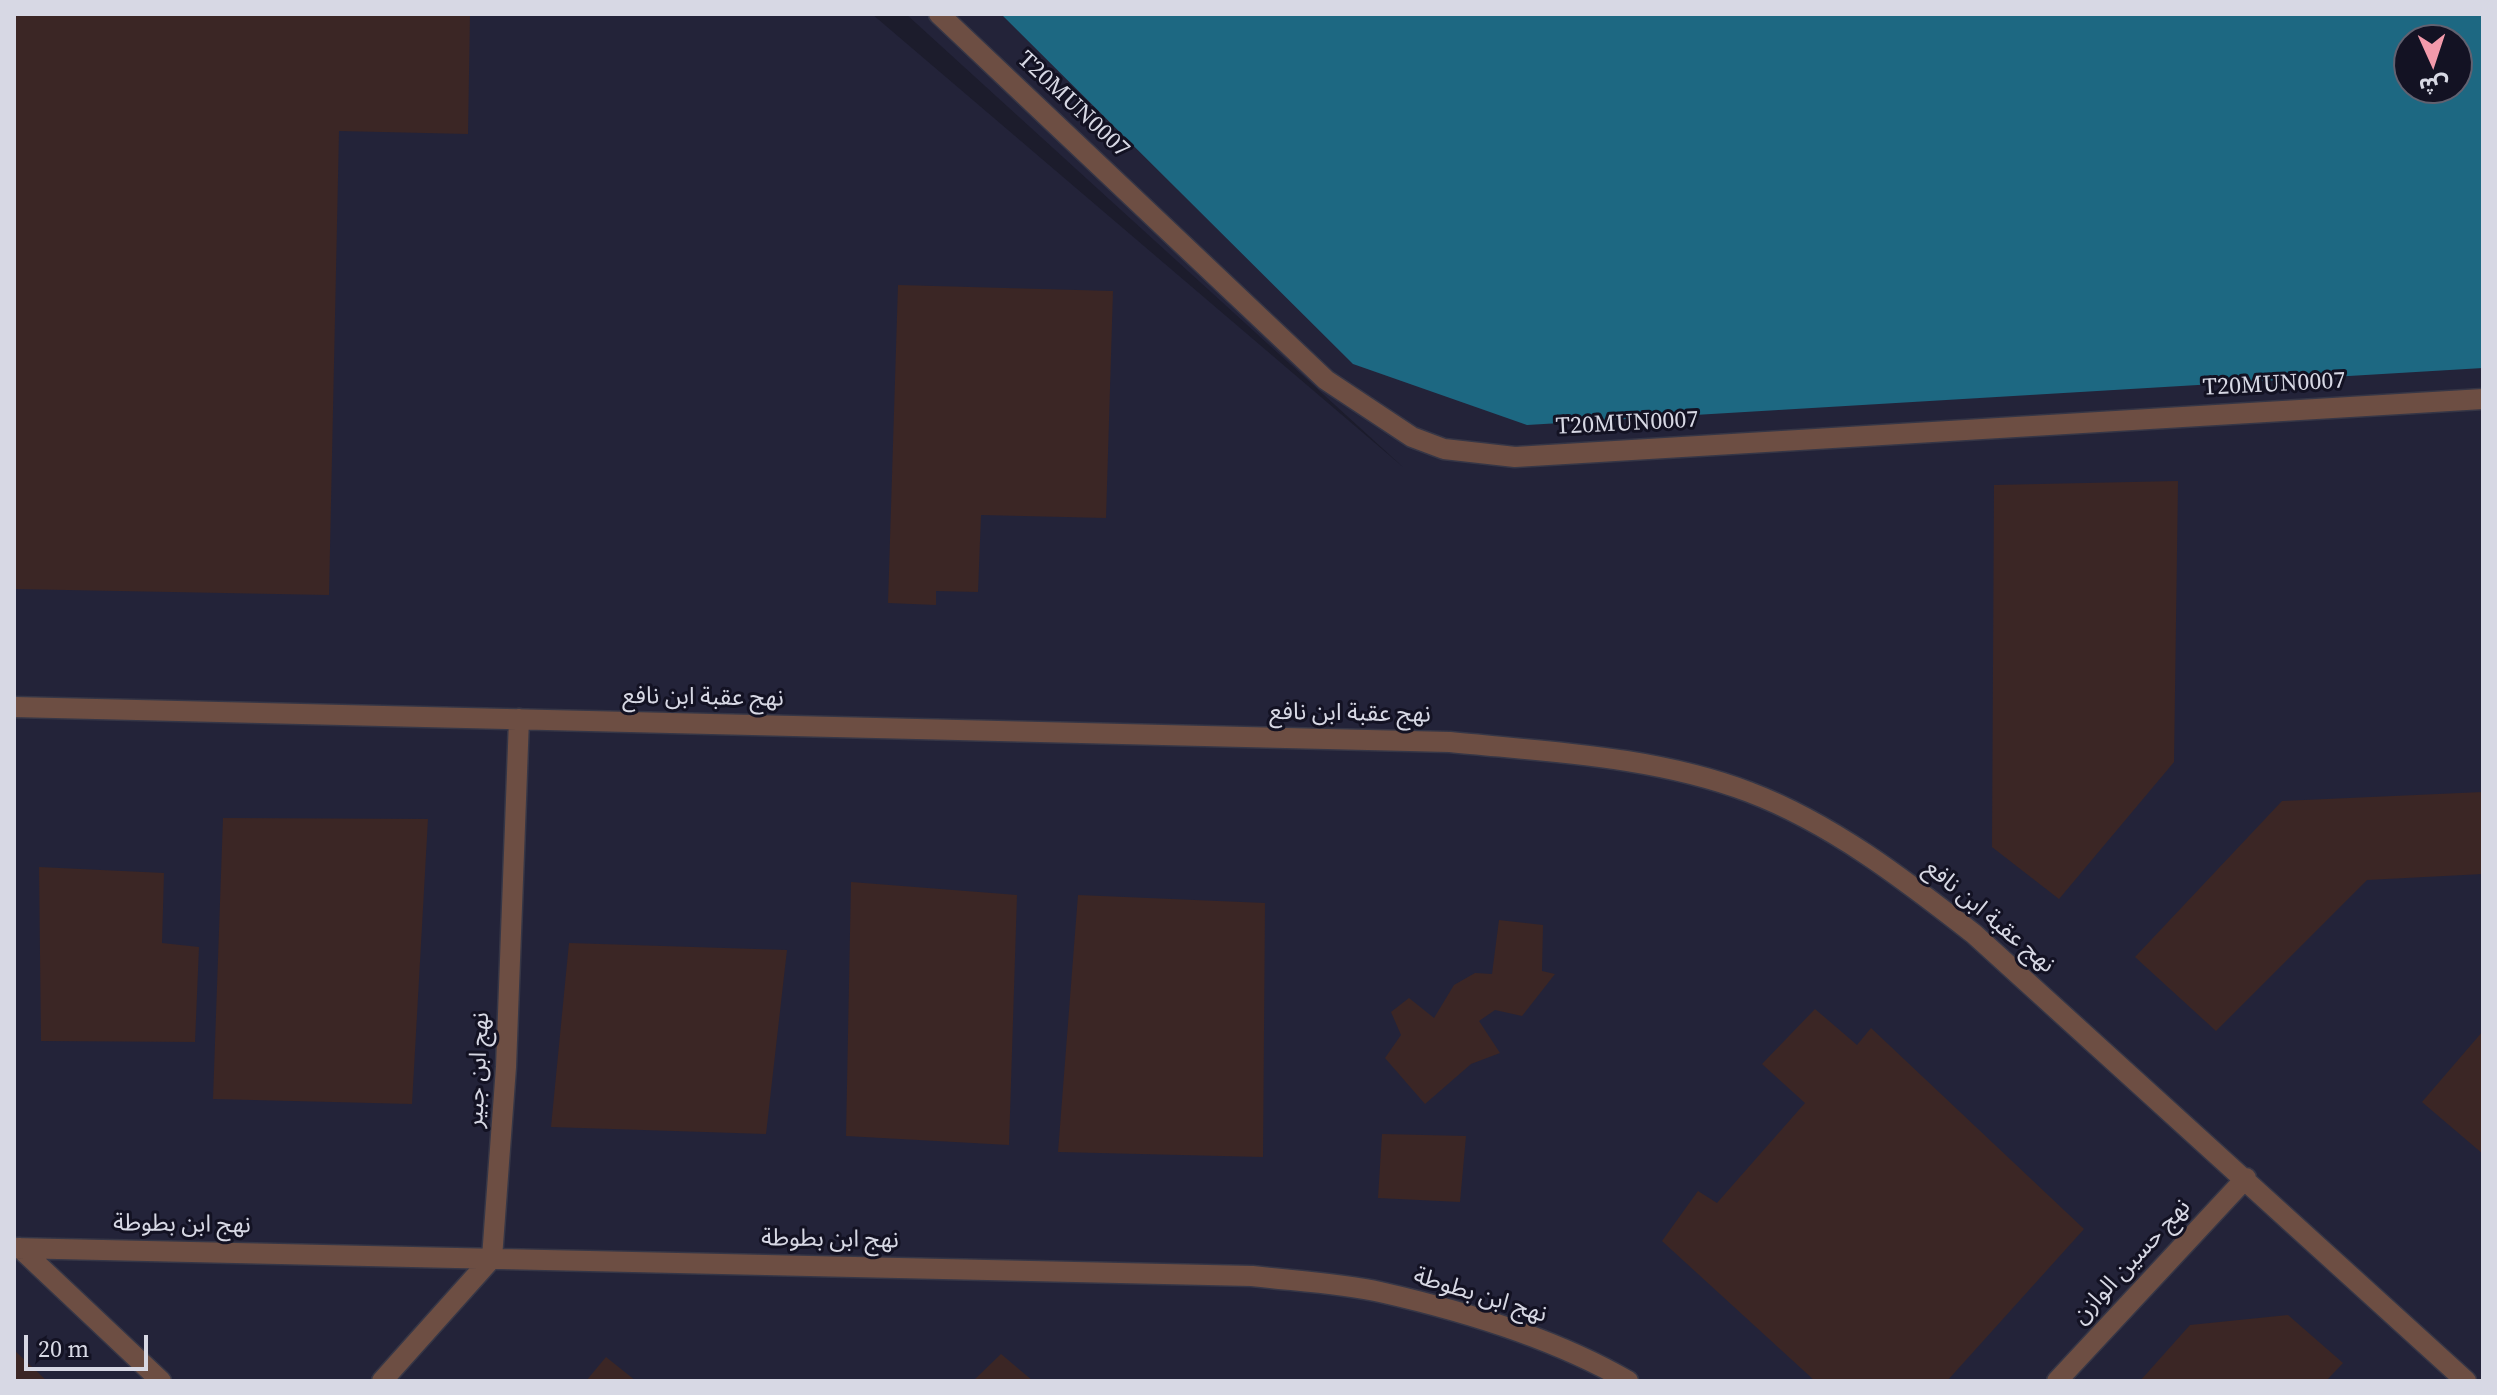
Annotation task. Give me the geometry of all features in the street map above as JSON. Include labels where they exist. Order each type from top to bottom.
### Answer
[{"type":"street","name":"T20MUN0007","points":[[939,14],[1326,380],[1412,437],[1444,449],[1515,457],[2483,399]]},
{"type":"street","name":"نهج عقبة ابن نافع","points":[[14,707],[1450,742],[1628,760],[1749,792],[1828,832],[1903,878],[1974,934],[2466,1381]]},
{"type":"street","name":"نهج ابن جبير","points":[[492,1258],[506,1067],[519,719]]},
{"type":"street","name":"نهج حسين الوازن","points":[[2057,1381],[2246,1178]]},
{"type":"street","name":"نهج ابن بطوطة","points":[[17,1248],[1252,1276],[1394,1296],[1485,1322],[1589,1359],[1628,1381]]},
{"type":"street","points":[[17,1248],[161,1381]]},
{"type":"street","points":[[382,1381],[492,1258]]},
{"type":"shaded area","points":[[14,14],[872,14],[1403,467],[906,14],[2483,14],[2483,1381],[14,1381]]},
{"type":"shaded area","points":[[1001,14],[2483,14],[2483,368],[1527,425],[1353,364]]},
{"type":"building","points":[[14,14],[470,14],[468,134],[339,131],[329,595],[14,589]]},
{"type":"building","points":[[898,285],[1113,291],[1106,518],[981,515],[978,592],[936,591],[936,605],[888,603]]},
{"type":"building","points":[[2178,481],[2174,762],[2059,899],[1992,847],[1994,485]]},
{"type":"building","points":[[2483,792],[2483,874],[2367,880],[2216,1031],[2135,957],[2282,801]]},
{"type":"building","points":[[223,818],[428,819],[412,1104],[213,1099]]},
{"type":"building","points":[[39,867],[164,873],[162,943],[199,947],[195,1042],[41,1041]]},
{"type":"building","points":[[851,882],[1017,895],[1009,1145],[846,1136]]},
{"type":"building","points":[[1078,895],[1265,903],[1263,1157],[1058,1152]]},
{"type":"building","points":[[1499,920],[1543,925],[1542,971],[1555,974],[1522,1016],[1495,1010],[1479,1021],[1500,1053],[1471,1064],[1425,1104],[1385,1058],[1401,1035],[1391,1012],[1409,998],[1434,1018],[1454,985],[1475,973],[1492,974]]},
{"type":"building","points":[[569,943],[787,950],[766,1134],[551,1127]]},
{"type":"building","points":[[1815,1009],[1857,1045],[1871,1028],[2084,1229],[1947,1381],[1815,1381],[1662,1241],[1698,1191],[1717,1203],[1805,1103],[1762,1064]]},
{"type":"building","points":[[2483,1031],[2483,1154],[2422,1102]]},
{"type":"building","points":[[1382,1134],[1466,1136],[1460,1202],[1378,1198]]},
{"type":"building","points":[[2288,1315],[2343,1363],[2326,1381],[2140,1381],[2190,1325]]},
{"type":"building","points":[[14,1350],[47,1381],[14,1381]]},
{"type":"building","points":[[1001,1354],[1033,1381],[973,1381]]},
{"type":"building","points":[[606,1357],[636,1381],[586,1381]]}]
